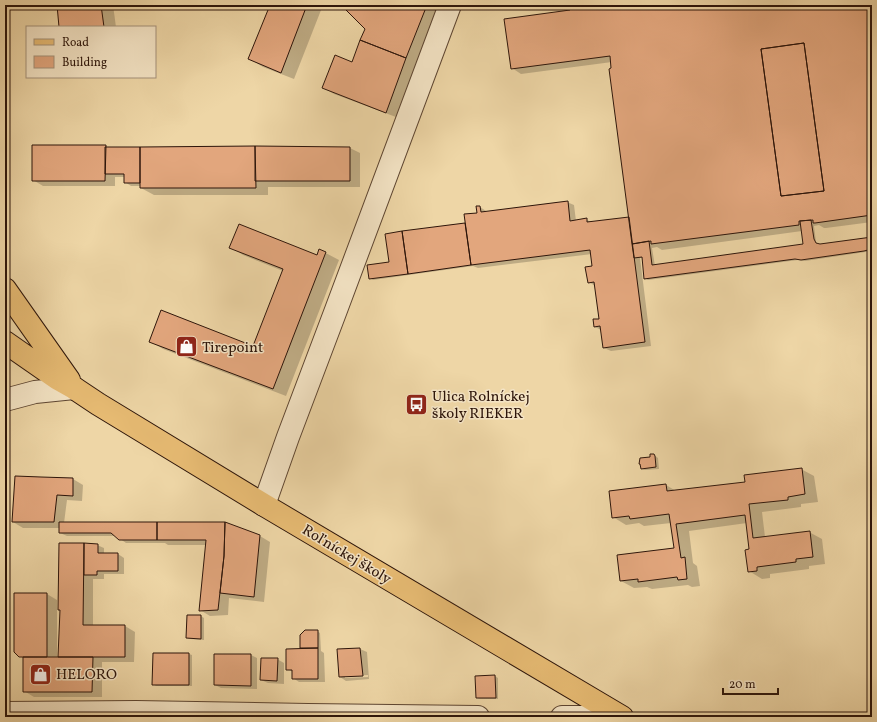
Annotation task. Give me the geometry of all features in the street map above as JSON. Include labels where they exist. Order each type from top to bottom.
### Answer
[{"type":"main road","name":"Roľníckej školy","points":[[5,289],[74,388]]},
{"type":"main road","name":"Roľníckej školy","points":[[5,342],[58,379],[98,404],[264,505],[613,712]]},
{"type":"street","points":[[264,505],[288,437],[450,5]]},
{"type":"street","points":[[5,400],[35,392],[74,388]]},
{"type":"street","points":[[5,712],[136,712],[308,716],[478,717]]},
{"type":"street","points":[[562,717],[586,717],[613,712]]},
{"type":"building","points":[[57,5],[101,5],[104,26],[59,26]]},
{"type":"building","points":[[270,5],[307,5],[281,73],[248,59]]},
{"type":"building","points":[[348,5],[427,5],[406,58],[360,40],[365,29],[346,10]]},
{"type":"building","points":[[569,5],[581,5],[582,8],[603,5],[872,5],[872,215],[815,223],[813,223],[813,220],[799,221],[799,225],[651,244],[651,241],[632,244],[609,69],[611,68],[610,56],[511,69],[504,19],[570,10]],"holes":[[[804,43],[824,191],[781,196],[761,49]]]},
{"type":"building","points":[[360,40],[406,58],[386,113],[322,88],[335,55],[352,62]]},
{"type":"building","points":[[804,43],[824,191],[781,196],[761,49]]},
{"type":"building","points":[[32,145],[106,145],[105,181],[32,181]]},
{"type":"building","points":[[255,146],[256,188],[140,188],[140,147]]},
{"type":"building","points":[[255,146],[350,147],[350,181],[255,181]]},
{"type":"building","points":[[105,147],[140,147],[140,183],[124,183],[124,174],[105,174]]},
{"type":"building","points":[[568,201],[570,221],[587,218],[587,222],[629,217],[645,342],[603,348],[600,326],[594,327],[593,319],[599,319],[594,282],[588,283],[585,267],[592,266],[590,250],[471,265],[464,214],[477,213],[476,206],[480,206],[481,212]]},
{"type":"building","points":[[811,220],[816,243],[820,244],[872,237],[872,249],[801,260],[795,259],[644,279],[642,257],[634,258],[632,244],[649,241],[652,265],[803,244],[800,221]]},
{"type":"building","points":[[465,223],[471,265],[408,274],[402,231]]},
{"type":"building","points":[[239,224],[317,255],[319,249],[326,252],[273,389],[149,342],[161,310],[253,346],[283,269],[229,248]]},
{"type":"building","points":[[402,231],[408,274],[369,279],[367,265],[389,262],[385,234]]},
{"type":"building","points":[[650,454],[654,454],[655,456],[656,467],[641,469],[639,464],[640,458],[650,457]]},
{"type":"building","points":[[802,468],[805,494],[788,497],[788,500],[749,504],[753,538],[810,531],[813,557],[796,559],[796,562],[757,567],[757,571],[748,572],[745,550],[749,549],[745,515],[676,524],[681,558],[685,557],[687,579],[678,580],[677,577],[638,582],[638,579],[620,581],[617,555],[674,548],[669,514],[630,519],[629,516],[612,518],[609,491],[666,484],[667,491],[745,482],[744,475]]},
{"type":"building","points":[[15,476],[73,478],[73,496],[57,495],[54,522],[12,522]]},
{"type":"building","points":[[59,522],[157,522],[157,540],[119,540],[111,533],[59,533]]},
{"type":"building","points":[[157,522],[225,522],[224,556],[218,610],[199,611],[206,540],[157,540]]},
{"type":"building","points":[[225,522],[260,535],[254,597],[220,593],[224,556]]},
{"type":"building","points":[[59,543],[84,543],[83,625],[125,625],[125,657],[58,657],[60,610],[58,610]]},
{"type":"building","points":[[84,543],[98,544],[98,553],[118,553],[118,571],[97,571],[97,575],[84,575]]},
{"type":"building","points":[[14,593],[47,593],[47,657],[19,657],[14,652]]},
{"type":"building","points":[[187,615],[201,615],[201,639],[186,638]]},
{"type":"building","points":[[305,630],[318,630],[318,648],[300,648],[300,635]]},
{"type":"building","points":[[318,648],[318,679],[292,679],[292,670],[286,670],[286,649]]},
{"type":"building","points":[[360,648],[363,676],[339,677],[337,649]]},
{"type":"building","points":[[153,653],[189,653],[189,685],[152,685]]},
{"type":"building","points":[[214,654],[251,654],[251,686],[214,685]]},
{"type":"building","points":[[23,657],[93,657],[92,692],[23,692]]},
{"type":"building","points":[[261,658],[278,658],[277,681],[260,680]]},
{"type":"building","points":[[495,675],[496,698],[476,698],[475,676]]},
{"type":"place","name":"Tirepoint","points":[[186,347]]},
{"type":"place","name":"Ulica Rolníckej školy RIEKER","points":[[417,405]]},
{"type":"place","name":"HELORO","points":[[41,674]]}]
